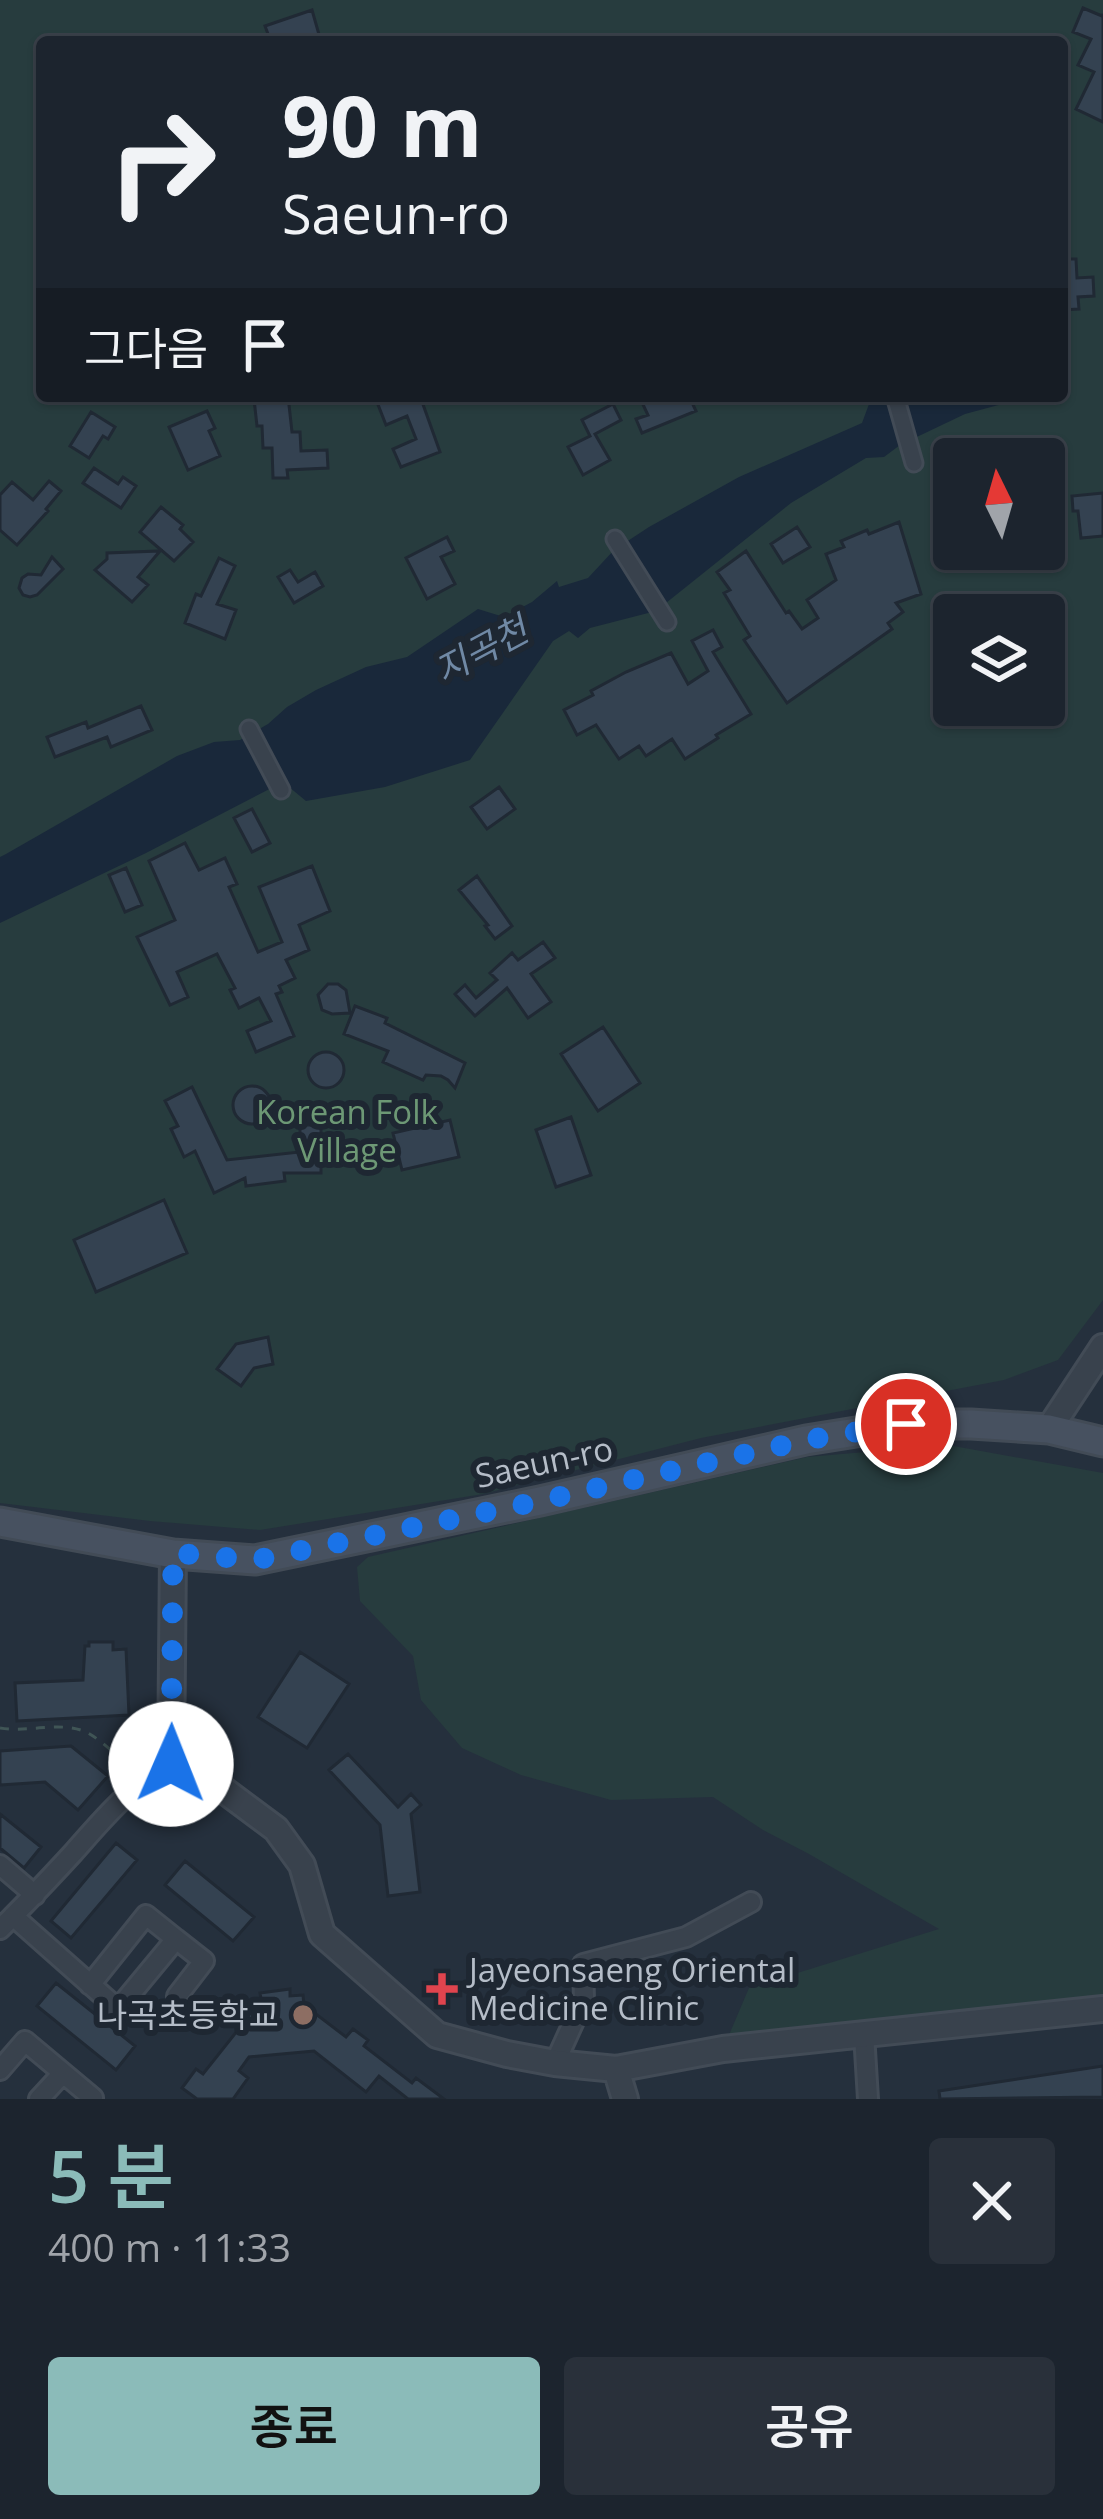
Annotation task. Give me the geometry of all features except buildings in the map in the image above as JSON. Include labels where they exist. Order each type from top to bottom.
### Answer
[{"type":"main road","name":"Saeun-ro","points":[[0,1522],[173,1553],[255,1560],[806,1440],[906,1424],[1048,1429],[1103,1442]]},
{"type":"street","points":[[897,402],[914,463]]},
{"type":"street","points":[[615,539],[667,622]]},
{"type":"street","points":[[249,728],[280,790]]},
{"type":"street","points":[[1048,1429],[1103,1347]]},
{"type":"street","points":[[171,1764],[173,1553]]},
{"type":"street","points":[[171,1764],[143,1779],[7,1923],[118,2009],[176,1940]]},
{"type":"street","points":[[171,1764],[226,1791],[276,1828],[302,1865],[322,1934],[437,2035],[507,2054],[616,2069],[723,2049],[1103,2009]]},
{"type":"street","points":[[0,1865],[35,1895]]},
{"type":"street","points":[[555,2063],[584,1999],[583,1964],[686,1937],[751,1902]]},
{"type":"street","points":[[90,1984],[146,1916],[203,1961],[176,1996]]},
{"type":"street","points":[[864,2034],[868,2099]]},
{"type":"street","points":[[0,2071],[25,2041],[93,2098]]},
{"type":"street","points":[[616,2069],[625,2099]]},
{"type":"street","points":[[40,2099],[63,2073]]},
{"type":"path","points":[[0,1728],[85,1730],[143,1779]]},
{"type":"green space","name":"Korean Folk Village","points":[[0,0],[1103,0],[1103,1300],[1058,1360],[1004,1380],[701,1438],[483,1494],[260,1530],[0,1503]]},
{"type":"green space","points":[[948,1445],[1103,1473],[1103,2004],[723,2049],[749,1988],[939,1929],[713,1797],[611,1800],[521,1775],[462,1748],[421,1700],[413,1656],[360,1601],[357,1567],[368,1557],[807,1457]]},
{"type":"water","name":"지곡천","points":[[870,402],[1010,402],[965,414],[884,457],[866,458],[791,503],[656,611],[590,628],[578,638],[569,631],[553,641],[470,760],[385,787],[306,801],[283,782],[0,923],[0,857],[177,756],[214,742],[240,740],[316,690],[366,667],[407,657],[478,609],[504,617],[557,581],[559,587],[588,578],[614,550],[649,527],[739,477],[862,423]]},
{"type":"place","name":"Jayeonsaeng Oriental Medicine Clinic","points":[[442,1989]]},
{"type":"place","name":"나곡초등학교","points":[[303,2015]]},
{"type":"route","points":[[171,1764],[173,1553],[255,1560],[806,1440],[906,1424]]}]
